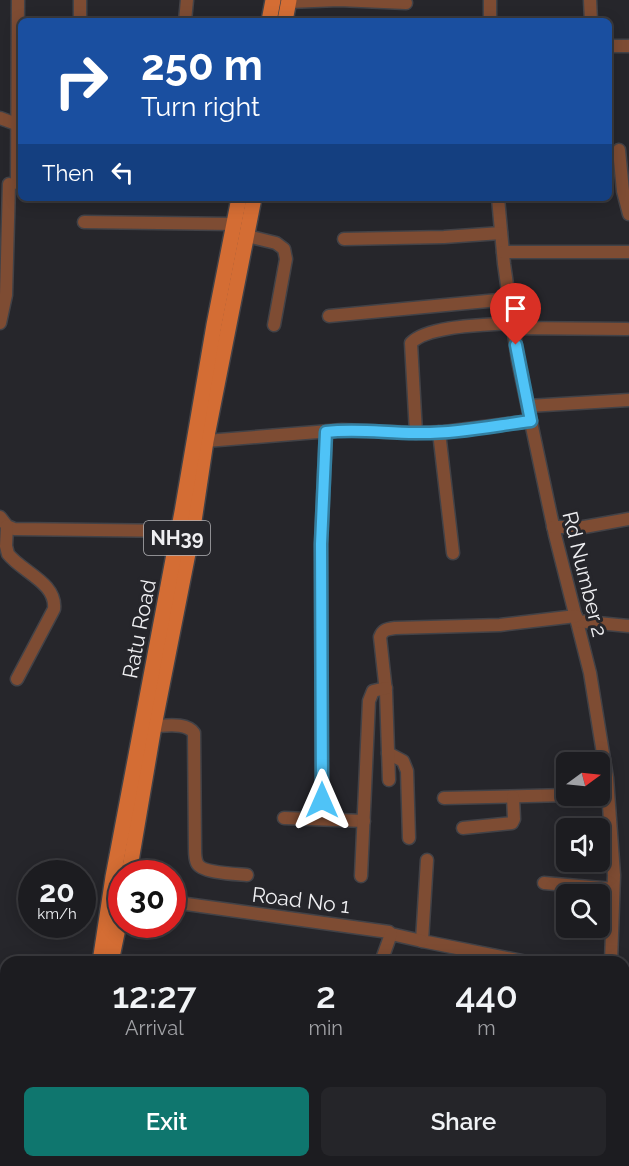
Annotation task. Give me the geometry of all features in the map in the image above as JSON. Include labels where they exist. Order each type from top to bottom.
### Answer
[{"type":"main road","points":[[270,18],[273,0]]},
{"type":"main road","points":[[286,18],[289,1]]},
{"type":"main road","name":"Ratu Road","points":[[120,860],[238,201]]},
{"type":"main road","name":"Ratu Road","points":[[131,860],[154,726],[193,528],[206,441],[253,201]]},
{"type":"main road","name":"Ratu Road","points":[[101,956],[108,922]]},
{"type":"main road","points":[[112,956],[116,938]]},
{"type":"street","points":[[18,0],[18,18]]},
{"type":"street","points":[[80,0],[80,18]]},
{"type":"street","points":[[185,18],[188,0]]},
{"type":"street","points":[[490,0],[490,18]]},
{"type":"street","points":[[590,0],[591,18]]},
{"type":"street","points":[[289,1],[406,3]]},
{"type":"street","points":[[612,46],[629,46]]},
{"type":"street","points":[[0,117],[18,125]]},
{"type":"street","points":[[0,323],[6,294],[12,184],[18,133]]},
{"type":"street","points":[[619,150],[629,214]]},
{"type":"street","name":"Rd Number 2","points":[[498,201],[513,325],[553,527],[590,673],[599,752]]},
{"type":"street","points":[[84,222],[234,224]]},
{"type":"street","points":[[344,239],[444,237],[501,233]]},
{"type":"street","points":[[247,236],[276,243],[284,249],[286,259],[274,325]]},
{"type":"street","points":[[503,252],[629,252]]},
{"type":"street","points":[[329,316],[509,299]]},
{"type":"street","points":[[416,433],[411,343],[417,337],[438,330],[513,325],[627,329]]},
{"type":"street","points":[[528,406],[629,400]]},
{"type":"street","points":[[206,441],[351,430],[439,432],[531,421]]},
{"type":"street","points":[[322,819],[321,544],[326,432]]},
{"type":"street","points":[[439,432],[453,553]]},
{"type":"street","points":[[553,527],[584,527],[629,519]]},
{"type":"street","points":[[3,521],[14,529],[179,531]]},
{"type":"street","points":[[3,521],[4,554],[48,589],[54,602],[54,609],[17,679]]},
{"type":"street","points":[[389,780],[386,688],[380,637],[386,629],[510,625],[576,619],[629,626]]},
{"type":"street","points":[[361,876],[369,701],[373,691],[386,688]]},
{"type":"street","points":[[154,726],[184,726],[194,733],[195,849],[199,866],[205,870],[247,875]]},
{"type":"street","points":[[388,753],[403,761],[408,771],[409,838]]},
{"type":"street","points":[[444,798],[556,795]]},
{"type":"street","points":[[463,828],[512,823],[514,819],[513,797]]},
{"type":"street","name":"Rd Number 2","points":[[605,806],[613,889],[611,956]]},
{"type":"street","points":[[284,818],[364,821]]},
{"type":"street","points":[[422,941],[427,860]]},
{"type":"street","points":[[544,883],[613,889]]},
{"type":"street","name":"Road No 1","points":[[186,904],[389,932],[497,956]]},
{"type":"street","points":[[383,956],[391,934]]},
{"type":"route","points":[[322,800],[321,544],[326,432],[342,430],[444,432],[531,421],[516,345]]}]
